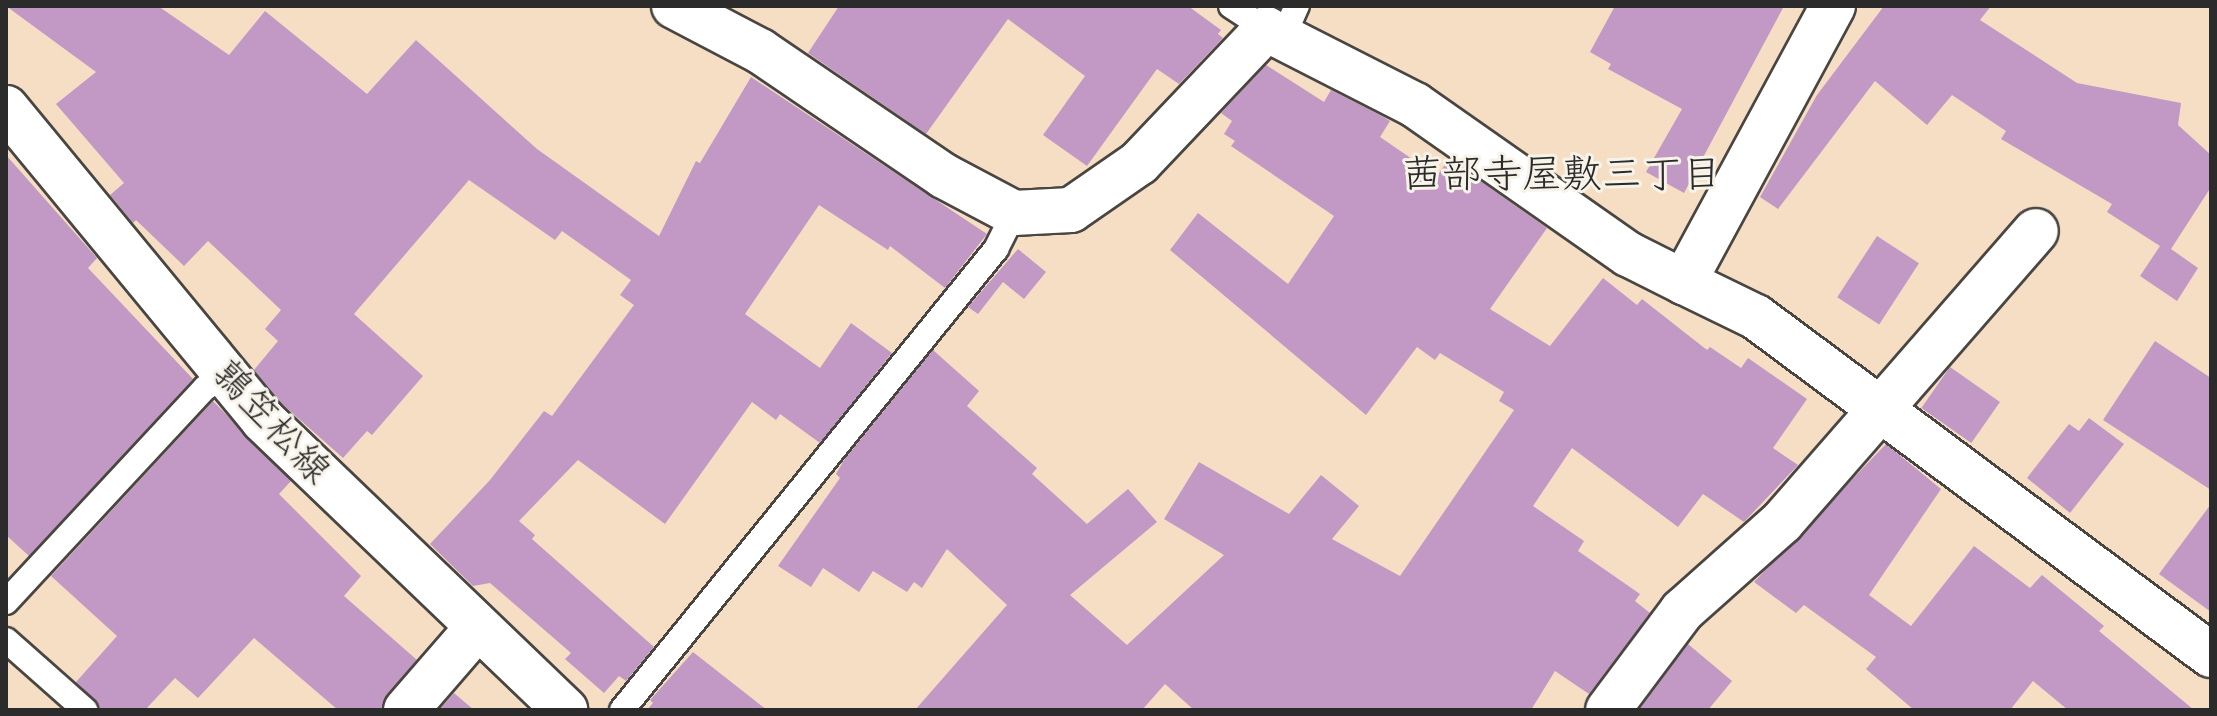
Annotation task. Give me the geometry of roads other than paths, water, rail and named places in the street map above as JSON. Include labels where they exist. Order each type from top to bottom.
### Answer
[{"type":"street","points":[[674,6],[760,51],[944,176],[1014,213],[1071,210],[1139,163],[1269,20],[1415,105],[1628,254],[1756,317],[2211,655]]},
{"type":"street","points":[[1684,282],[1833,6]]},
{"type":"street","name":"鶉笠松線","points":[[6,108],[263,420],[565,710]]},
{"type":"street","points":[[1608,710],[1682,611],[1782,522],[2036,231]]},
{"type":"street","points":[[406,710],[477,628]]},
{"type":"lane","points":[[622,710],[996,249],[1014,213]]},
{"type":"lane","points":[[6,602],[205,388],[226,375]]},
{"type":"lane","points":[[6,640],[85,710]]},
{"type":"district","name":"茜部寺屋敷三丁目","points":[[1562,174]]}]
